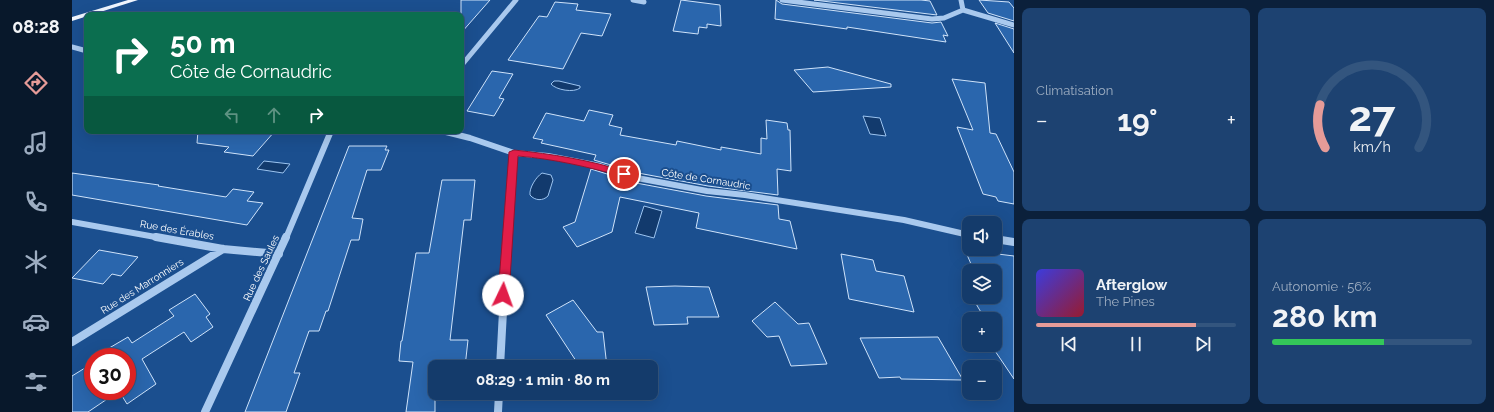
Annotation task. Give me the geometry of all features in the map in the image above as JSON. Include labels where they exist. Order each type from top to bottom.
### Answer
[{"type":"main road","points":[[95,12],[135,0]]},
{"type":"main road","points":[[72,19],[84,15]]},
{"type":"street","points":[[464,62],[516,0]]},
{"type":"street","points":[[633,0],[644,2]]},
{"type":"street","points":[[782,0],[932,19],[944,18],[963,10],[1014,25]]},
{"type":"street","points":[[961,0],[963,10]]},
{"type":"street","points":[[72,47],[84,50]]},
{"type":"street","name":"Rue des Saules","points":[[205,412],[279,254],[330,134]]},
{"type":"street","name":"Côte de Cornaudric","points":[[454,134],[514,152],[548,156],[600,166],[637,178],[707,192],[745,195],[904,220],[962,233]]},
{"type":"street","points":[[500,360],[505,266],[514,152]]},
{"type":"street","name":"Rue des Érables","points":[[72,222],[223,249],[279,254]]},
{"type":"street","points":[[1002,240],[1014,242]]},
{"type":"street","name":"Rue des Marronniers","points":[[72,342],[223,249]]},
{"type":"street","points":[[498,412],[499,400]]},
{"type":"water","points":[[554,81],[580,86],[580,88],[570,91],[557,88],[551,84]]},
{"type":"water","points":[[863,116],[880,118],[886,136],[870,134]]},
{"type":"water","points":[[264,161],[290,164],[283,173],[257,169]]},
{"type":"water","points":[[542,173],[551,175],[553,180],[548,196],[539,200],[532,197],[530,192],[535,180]]},
{"type":"water","points":[[644,206],[662,211],[654,238],[635,233]]},
{"type":"building","points":[[461,0],[490,0],[464,30],[464,12],[461,12]]},
{"type":"building","points":[[681,0],[720,5],[721,26],[707,24],[707,28],[699,27],[698,34],[673,31]]},
{"type":"building","points":[[776,0],[782,4],[932,23],[941,22],[948,36],[943,35],[946,42],[847,27],[847,29],[775,19]]},
{"type":"building","points":[[814,0],[930,1],[937,15]]},
{"type":"building","points":[[979,0],[1009,2],[1014,8],[1014,21],[988,13]]},
{"type":"building","points":[[555,2],[578,4],[576,10],[611,14],[602,36],[581,33],[563,69],[508,60],[539,16],[547,17]]},
{"type":"building","points":[[995,23],[1014,29],[1014,53]]},
{"type":"building","points":[[828,67],[891,84],[891,87],[813,92],[794,70]]},
{"type":"building","points":[[492,71],[513,74],[499,98],[504,99],[494,116],[467,111]]},
{"type":"building","points":[[952,79],[985,83],[990,133],[996,134],[1014,172],[1014,204],[998,201],[996,197],[983,194],[957,127],[973,130]]},
{"type":"building","points":[[589,110],[613,115],[609,125],[622,128],[620,135],[676,145],[677,141],[721,150],[721,147],[761,154],[761,138],[767,139],[766,120],[787,123],[788,130],[790,130],[791,171],[777,169],[778,195],[708,186],[638,173],[594,160],[596,155],[541,143],[543,140],[533,138],[546,113],[584,121]]},
{"type":"building","points":[[198,134],[272,134],[253,156],[224,152],[229,147],[197,143]]},
{"type":"building","points":[[349,146],[387,146],[385,150],[389,150],[381,170],[367,170],[352,218],[363,219],[359,240],[351,240],[328,311],[326,311],[319,331],[309,331],[294,373],[300,373],[286,412],[245,412]]},
{"type":"building","points":[[591,169],[636,183],[706,196],[778,205],[779,219],[790,221],[797,249],[696,228],[699,213],[620,197],[612,232],[577,247],[563,227],[575,222]]},
{"type":"building","points":[[72,173],[159,185],[158,186],[226,197],[233,189],[254,192],[247,201],[263,203],[247,225],[72,195]]},
{"type":"building","points":[[442,180],[475,180],[471,220],[464,220],[450,340],[468,340],[466,360],[428,360],[428,400],[435,400],[435,412],[406,412],[413,362],[399,361],[401,341],[416,253],[429,253]]},
{"type":"building","points":[[99,250],[138,257],[121,276],[112,274],[103,284],[72,278]]},
{"type":"building","points":[[841,254],[873,260],[876,271],[904,276],[914,312],[849,299]]},
{"type":"building","points":[[1002,255],[1014,256],[1014,379],[996,352],[1002,352],[1002,312],[981,312],[976,304],[1002,304],[1002,264],[971,264],[968,256],[1002,256]]},
{"type":"building","points":[[646,287],[709,287],[719,317],[687,317],[688,324],[654,325]]},
{"type":"building","points":[[195,294],[210,314],[206,317],[213,327],[191,342],[184,332],[142,359],[156,384],[136,398],[136,348],[109,348],[128,337],[132,343],[174,316],[169,310]]},
{"type":"building","points":[[573,300],[597,332],[603,332],[606,360],[575,360],[546,315]]},
{"type":"building","points":[[775,302],[798,324],[809,323],[827,364],[791,366],[779,336],[767,337],[752,321]]},
{"type":"building","points":[[938,337],[962,380],[901,379],[900,377],[879,378],[860,338]]},
{"type":"building","points":[[84,369],[84,400],[106,400],[88,412],[72,412],[72,376]]},
{"type":"building","points":[[125,400],[133,400],[127,404]]},
{"type":"route","points":[[503,295],[514,152],[548,156],[600,166],[624,174]]}]
